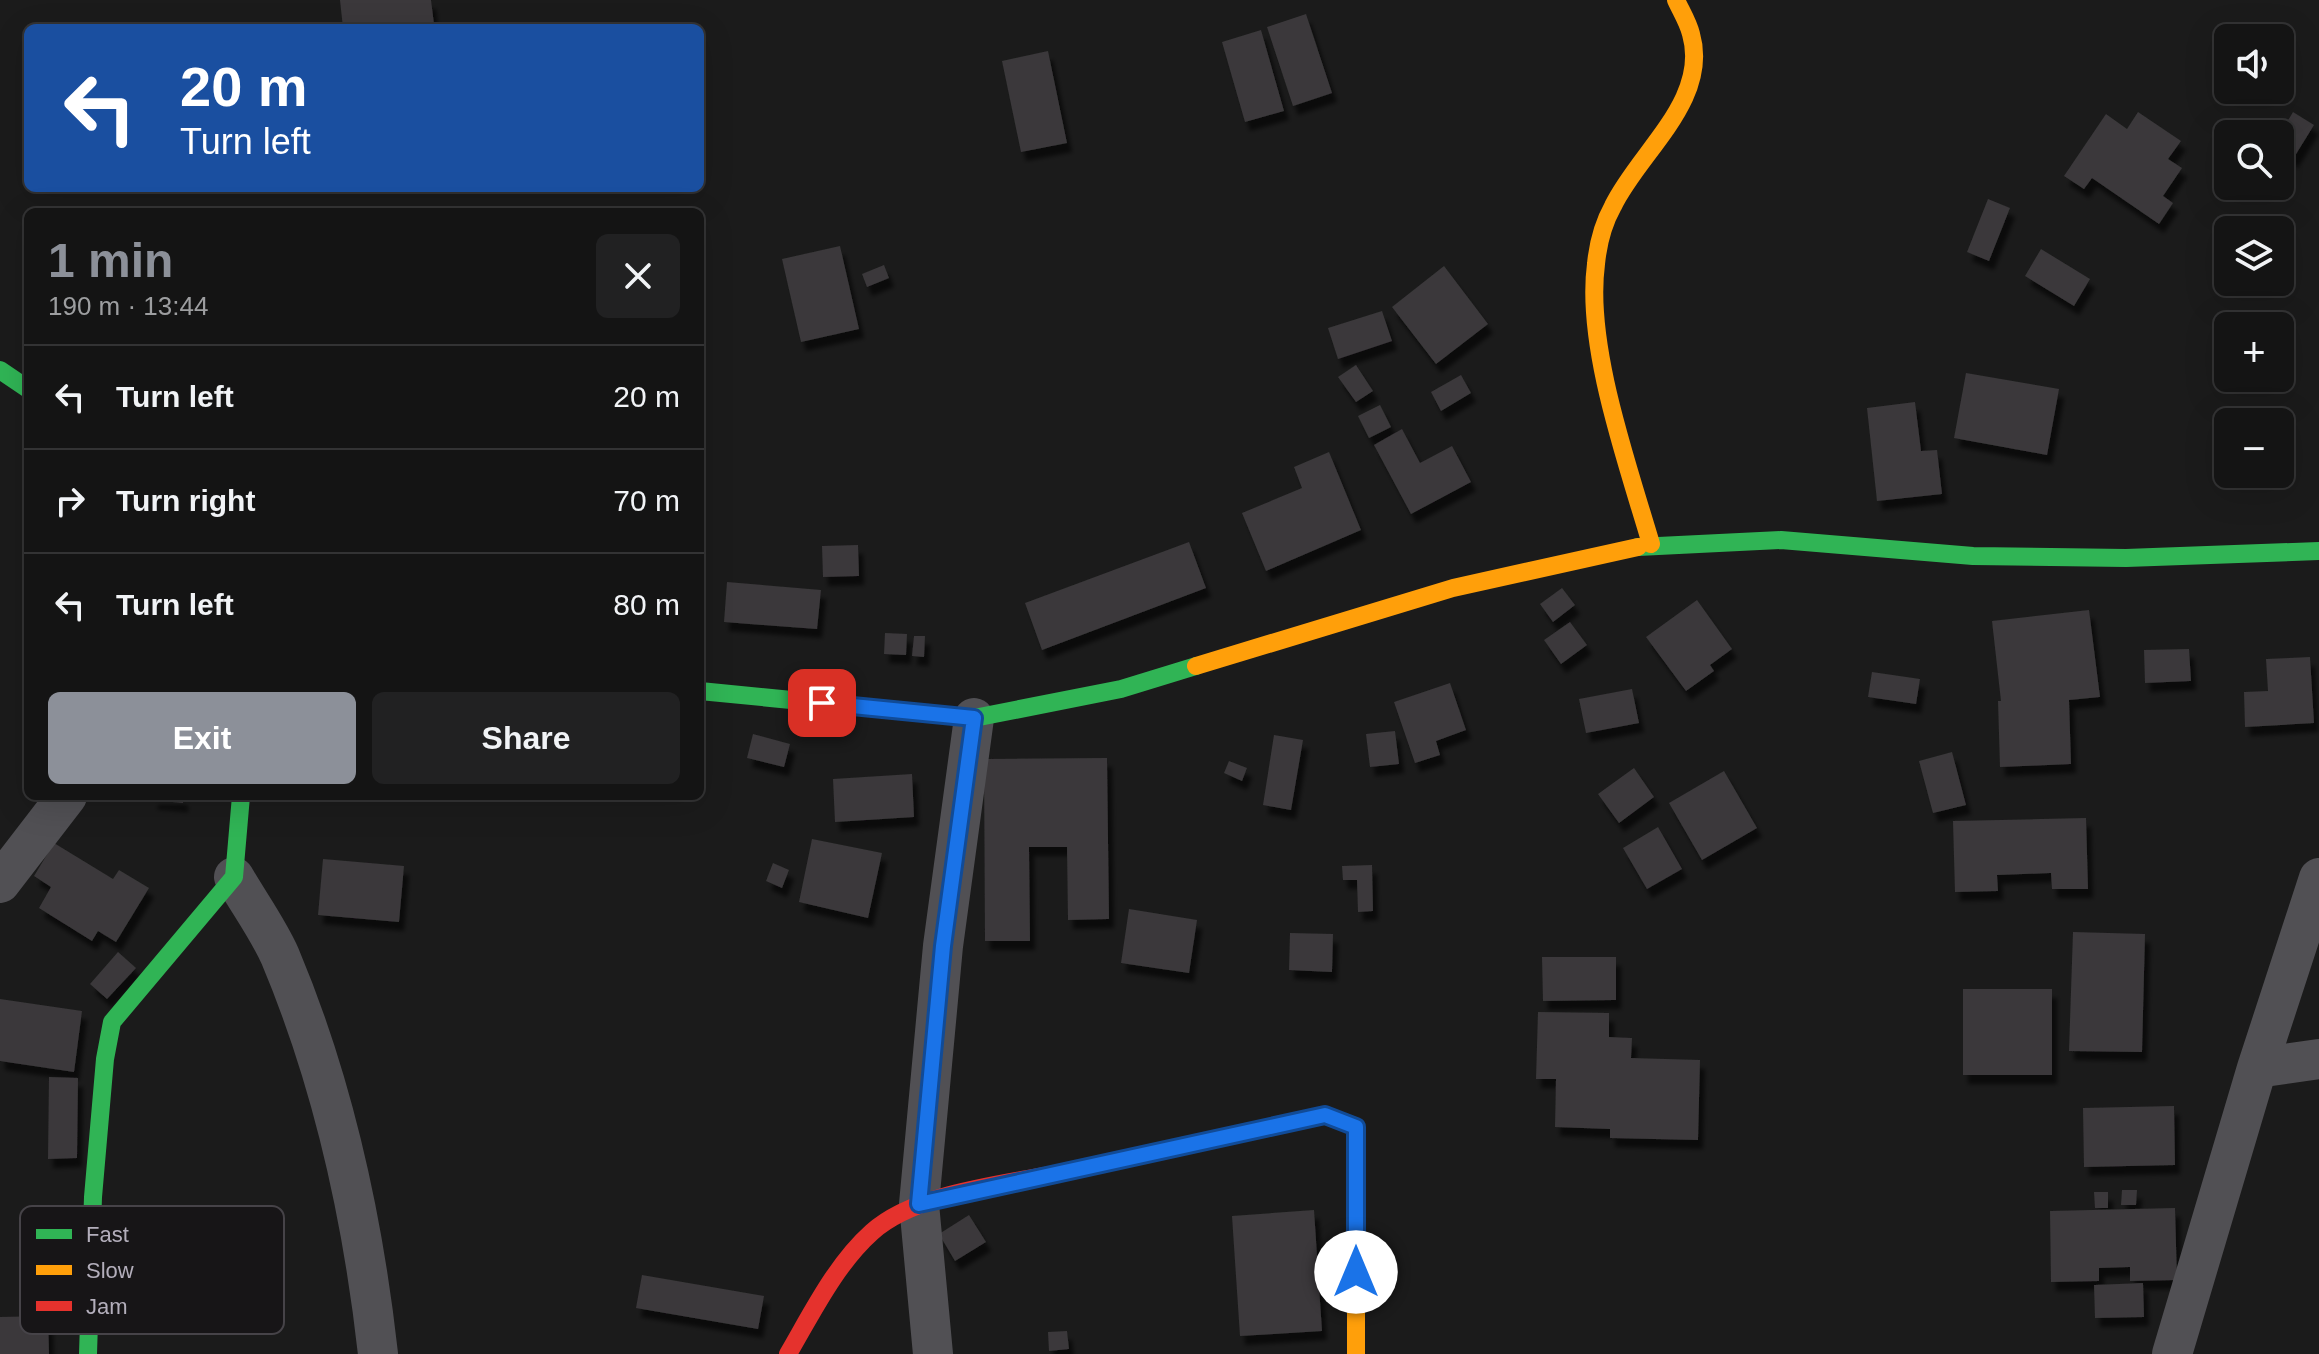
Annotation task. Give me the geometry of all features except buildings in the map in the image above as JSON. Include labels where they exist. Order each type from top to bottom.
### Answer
[{"type":"street","points":[[1651,544],[1620,436],[1594,299],[1600,236],[1625,183],[1684,105],[1694,70],[1696,48],[1691,27],[1676,0]]},
{"type":"street","points":[[0,370],[24,386]]},
{"type":"street","points":[[704,691],[974,718],[1121,689],[1453,588],[1651,544],[1781,540],[1973,556],[2126,558],[2319,551]]},
{"type":"street","points":[[933,1354],[919,1204],[943,946],[974,718]]},
{"type":"street","points":[[0,883],[64,800]]},
{"type":"street","points":[[93,1206],[112,1022],[234,877],[241,800]]},
{"type":"street","points":[[234,877],[279,954],[326,1084],[370,1284],[378,1354]]},
{"type":"street","points":[[2172,1354],[2257,1068],[2319,878]]},
{"type":"street","points":[[2257,1068],[2319,1059]]},
{"type":"street","points":[[788,1354],[824,1292],[872,1232],[919,1204],[1325,1115],[1356,1127],[1356,1354]]},
{"type":"street","points":[[88,1354],[89,1334]]},
{"type":"traffic: fast","points":[[0,370],[24,386]]},
{"type":"traffic: fast","points":[[1638,547],[1781,540],[1973,556],[2126,558],[2319,551]]},
{"type":"traffic: fast","points":[[704,691],[974,718],[1121,689],[1196,666]]},
{"type":"traffic: fast","points":[[93,1206],[105,1059],[112,1022],[234,877],[241,800]]},
{"type":"traffic: fast","points":[[88,1354],[89,1334]]},
{"type":"traffic: slow","points":[[1651,544],[1611,405],[1597,331],[1594,296],[1598,249],[1609,213],[1682,103],[1690,81],[1694,58],[1691,34],[1676,0]]},
{"type":"traffic: slow","points":[[1196,666],[1453,588],[1638,547]]},
{"type":"traffic: slow","points":[[1070,1171],[1325,1115],[1356,1127],[1356,1354]]},
{"type":"traffic: jam","points":[[788,1354],[847,1259],[872,1232],[891,1218],[939,1198],[1070,1171]]},
{"type":"route","points":[[822,703],[974,718],[943,946],[919,1204],[1145,1152],[1325,1115],[1356,1127],[1356,1272]]}]
